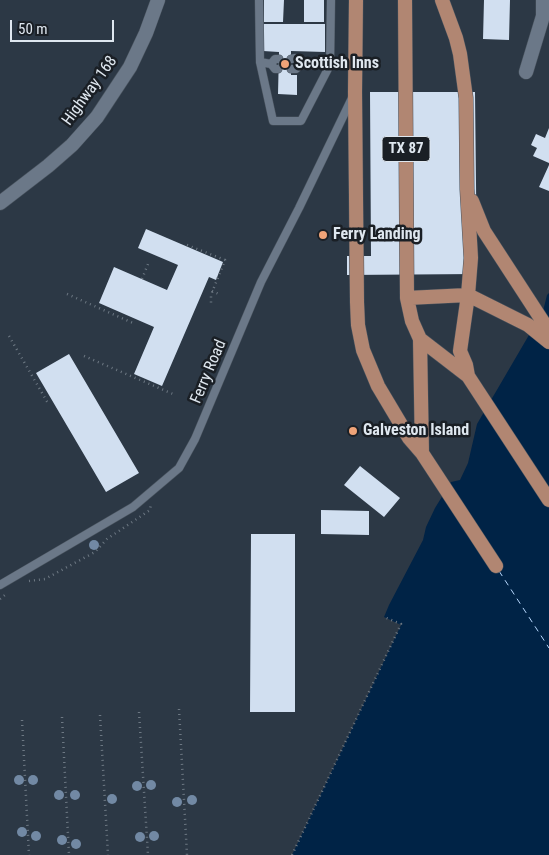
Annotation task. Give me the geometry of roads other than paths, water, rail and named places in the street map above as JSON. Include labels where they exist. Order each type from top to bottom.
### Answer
[{"type":"main road","points":[[356,0],[357,313],[363,350],[378,386],[409,438],[422,453],[496,566]]},
{"type":"main road","name":"TX 87","points":[[405,0],[407,298],[412,321],[420,340],[422,453]]},
{"type":"main road","points":[[442,0],[456,38],[466,98],[467,189],[471,244],[468,295],[460,351],[468,376]]},
{"type":"main road","points":[[467,189],[484,231],[549,331]]},
{"type":"main road","points":[[407,298],[468,295],[528,325],[549,342]]},
{"type":"main road","points":[[420,340],[468,376],[549,500]]},
{"type":"street","name":"Highway 168","points":[[0,202],[48,166],[97,117],[130,67],[146,34],[158,0]]},
{"type":"street","points":[[526,72],[543,16],[543,0]]},
{"type":"lane","points":[[260,0],[260,62],[273,121],[301,121],[330,65],[331,0]]},
{"type":"lane","points":[[291,58],[295,58],[300,64],[356,64]]},
{"type":"lane","points":[[271,64],[275,59],[278,59]]},
{"type":"lane","points":[[260,62],[271,64],[275,69],[278,69]]},
{"type":"lane","points":[[291,69],[296,69],[300,64]]},
{"type":"lane","name":"Ferry Road","points":[[0,585],[133,507],[179,468],[187,454],[261,282],[355,92]]},
{"type":"water","points":[[549,293],[549,855],[292,855],[401,625],[384,617],[389,605],[423,540],[426,527],[435,508],[451,482],[460,480],[468,463],[477,424],[543,311]]},
{"type":"place","name":"Scottish Inns","points":[[285,64]]},
{"type":"place","name":"Ferry Landing","points":[[323,235]]},
{"type":"place","name":"Galveston Island","points":[[353,431]]}]
